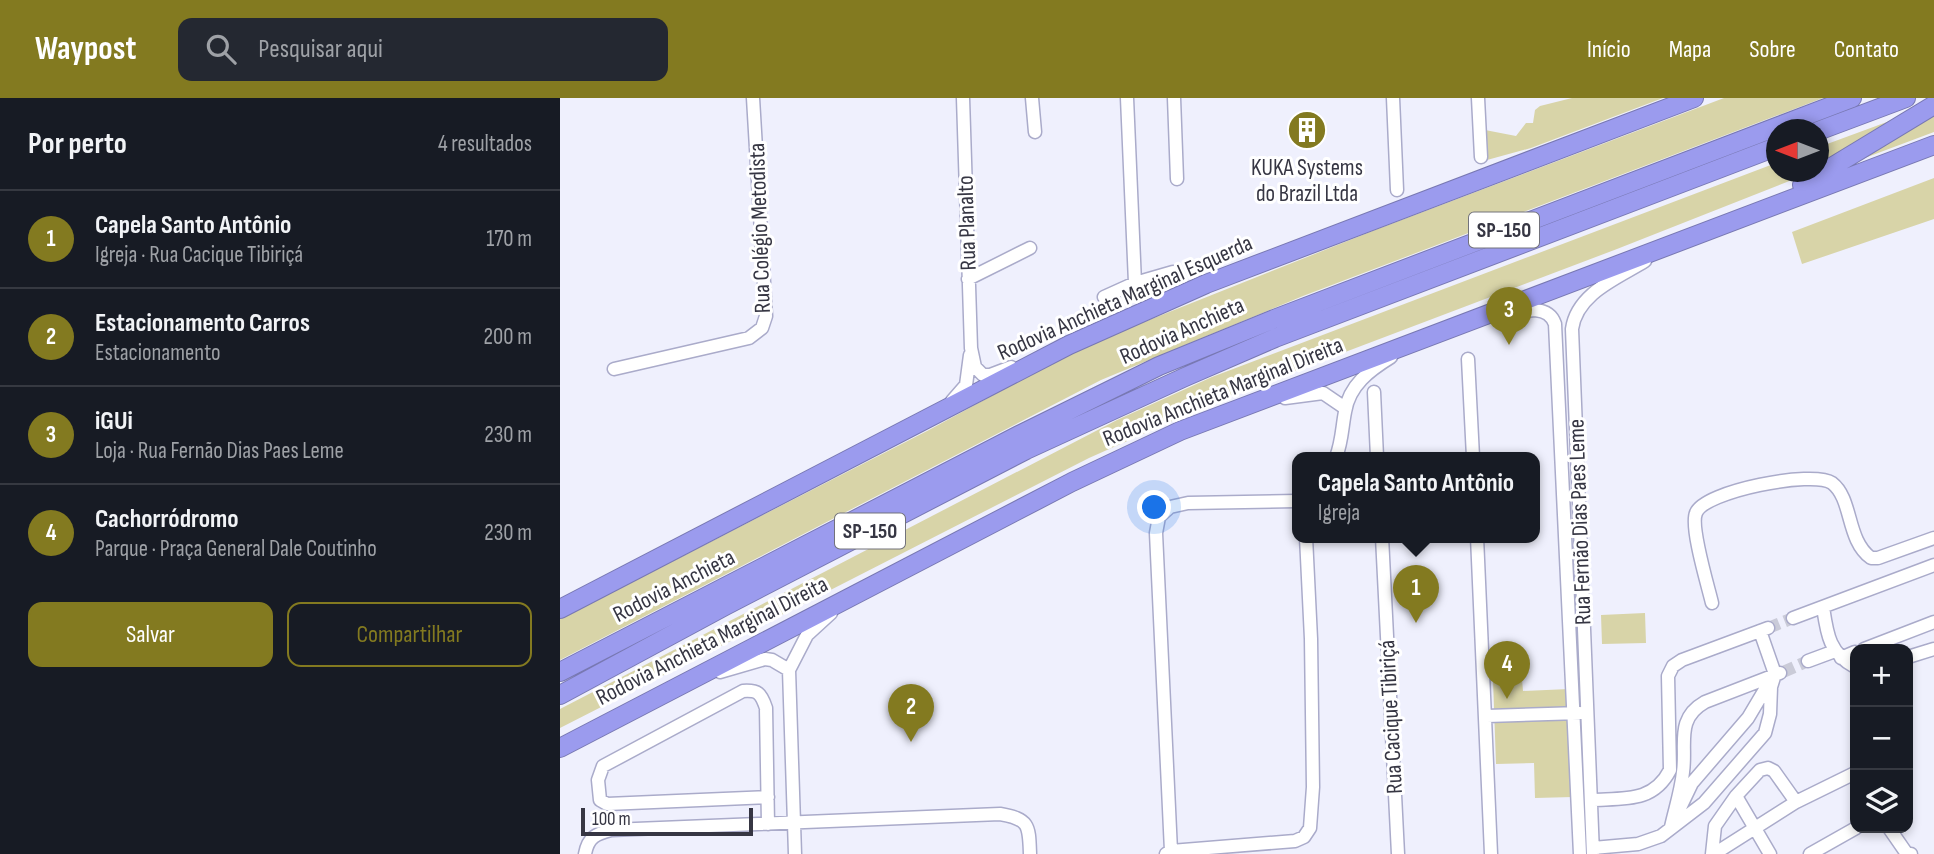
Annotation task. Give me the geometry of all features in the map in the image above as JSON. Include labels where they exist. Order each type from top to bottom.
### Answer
[{"type":"highway","name":"Rodovia Anchieta Marginal Esquerda","points":[[560,609],[1069,345],[1206,284],[1694,98]]},
{"type":"highway","name":"Rodovia Anchieta","points":[[564,669],[1159,366],[1274,318],[1852,98]]},
{"type":"highway","points":[[1829,127],[1906,98]]},
{"type":"highway","points":[[1754,212],[1817,177],[1934,105]]},
{"type":"highway","name":"Rodovia Anchieta Marginal Direita","points":[[560,748],[1084,477],[1180,431],[1934,145]]},
{"type":"highway","name":"Rodovia Anchieta","points":[[560,695],[1026,450],[1185,377],[1275,338],[1766,151]]},
{"type":"street","name":"Rua Colégio Metodista","points":[[614,369],[750,338],[762,328],[766,316],[754,98]]},
{"type":"street","name":"Rua Planalto","points":[[963,98],[971,348],[978,373],[990,375],[1069,345]]},
{"type":"street","points":[[1032,98],[1035,132]]},
{"type":"street","points":[[1126,98],[1135,283]]},
{"type":"street","points":[[1174,98],[1177,179]]},
{"type":"street","points":[[1393,98],[1397,190]]},
{"type":"street","points":[[1478,98],[1481,157]]},
{"type":"street","name":"Rua Fernão Dias Paes Leme","points":[[1593,851],[1573,323],[1588,297],[1675,242]]},
{"type":"street","points":[[968,279],[1030,248]]},
{"type":"street","points":[[1104,297],[1135,283],[1173,272]]},
{"type":"street","name":"Rua Fernão Dias Paes Leme","points":[[1460,323],[1538,310],[1548,312],[1555,324],[1580,854]]},
{"type":"street","points":[[1338,452],[1345,408],[1353,389],[1372,369],[1421,338]]},
{"type":"street","name":"Rua Planalto","points":[[927,420],[963,390],[971,348]]},
{"type":"street","points":[[1468,359],[1473,452]]},
{"type":"street","points":[[1374,392],[1377,452]]},
{"type":"street","points":[[1257,403],[1323,393],[1345,408]]},
{"type":"street","points":[[1712,603],[1694,515],[1700,505],[1713,498],[1757,486],[1814,477],[1835,485],[1859,547],[1871,558],[1878,558],[1934,538]]},
{"type":"street","points":[[1292,501],[1188,503],[1170,507],[1159,517],[1156,533],[1168,853],[1219,851],[1295,841],[1304,837],[1310,828],[1313,787],[1306,543]]},
{"type":"street","name":"Rua Cacique Tibiriçá","points":[[1382,543],[1398,854]]},
{"type":"street","points":[[1477,543],[1491,854]]},
{"type":"street","points":[[1793,618],[1934,565]]},
{"type":"street","points":[[795,854],[789,670],[807,635],[856,594]]},
{"type":"street","points":[[1823,607],[1826,628],[1838,654],[1850,663]]},
{"type":"street","points":[[1877,644],[1934,622]]},
{"type":"street","points":[[1591,800],[1638,797],[1649,794],[1664,781],[1670,770],[1668,676],[1673,666],[1682,660],[1764,629],[1779,673],[1771,687],[1770,714],[1765,733],[1704,803],[1661,836],[1650,841],[1593,851]]},
{"type":"street","points":[[1913,655],[1934,649]]},
{"type":"street","points":[[1808,661],[1850,653]]},
{"type":"street","points":[[649,701],[754,661],[772,660],[789,670]]},
{"type":"street","points":[[1671,827],[1684,771],[1684,735],[1688,716],[1705,702],[1779,673]]},
{"type":"street","points":[[1671,827],[1692,783],[1748,718],[1779,673]]},
{"type":"street","points":[[768,797],[607,804],[600,800],[599,771],[603,765],[743,691],[755,691],[762,695],[766,708],[768,797],[768,824]]},
{"type":"street","points":[[1487,716],[1588,712]]},
{"type":"street","points":[[560,758],[615,719]]},
{"type":"street","points":[[1713,854],[1715,825],[1736,796],[1760,770],[1768,768],[1774,771],[1797,802]]},
{"type":"street","points":[[1713,854],[1797,802],[1850,776]]},
{"type":"street","points":[[1736,796],[1770,854]]},
{"type":"street","points":[[585,854],[588,842],[594,835],[611,830],[1000,814],[1019,817],[1027,824],[1030,854]]},
{"type":"street","points":[[1810,854],[1850,831]]},
{"type":"street","points":[[1893,833],[1908,854]]},
{"type":"street","points":[[1579,834],[1592,834]]},
{"type":"shaded area","points":[[1572,98],[1663,98],[1531,148],[1487,160],[1485,130],[1516,136],[1526,123],[1533,123],[1535,110],[1540,106]]},
{"type":"shaded area","points":[[1724,98],[1823,98],[1303,296],[1101,380],[560,660],[560,619],[1109,336],[1375,230]]},
{"type":"shaded area","points":[[1934,114],[1934,132],[1862,159],[1857,158]]},
{"type":"shaded area","points":[[1895,119],[1829,162],[1829,143]]},
{"type":"shaded area","points":[[1766,167],[1766,182],[1787,182],[1224,398],[1089,458],[560,728],[560,709],[1117,420],[1212,377]]},
{"type":"shaded area","points":[[1934,178],[1934,219],[1802,264],[1792,232]]},
{"type":"shaded area","points":[[1645,613],[1646,643],[1602,644],[1601,615]]},
{"type":"shaded area","points":[[1522,679],[1523,691],[1569,689],[1573,797],[1535,798],[1534,763],[1496,764],[1493,680]]},
{"type":"tunnel","points":[[1768,628],[1793,618]]},
{"type":"tunnel","points":[[1783,672],[1808,661]]},
{"type":"place","name":"KUKA Systems do Brazil Ltda","points":[[1307,130]]},
{"type":"place","name":"iGUi","points":[[1509,345]]},
{"type":"place","name":"Capela Santo Antônio","points":[[1416,623]]},
{"type":"place","name":"Cachorródromo","points":[[1507,699]]},
{"type":"place","name":"Estacionamento Carros","points":[[911,742]]}]
